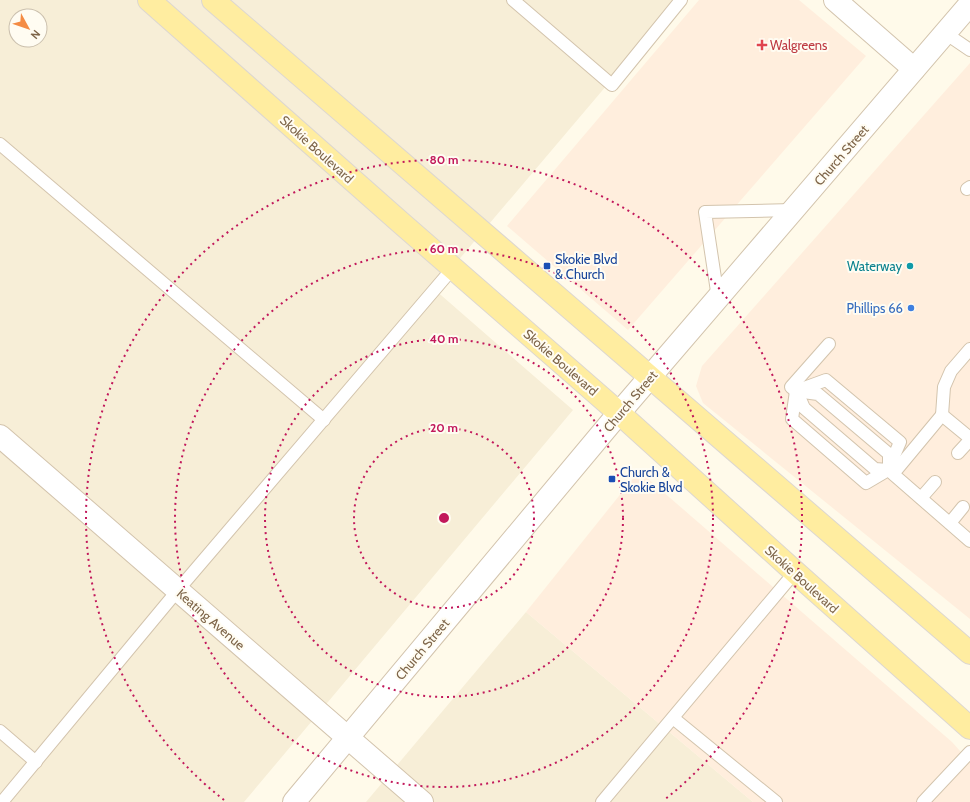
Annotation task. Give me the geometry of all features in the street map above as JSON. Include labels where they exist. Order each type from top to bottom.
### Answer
[{"type":"main road","name":"Skokie Boulevard","points":[[149,0],[619,413],[970,728]]},
{"type":"main road","points":[[213,0],[970,653]]},
{"type":"street","points":[[835,0],[914,69]]},
{"type":"street","name":"Church Street","points":[[294,802],[619,413],[970,4]]},
{"type":"street","name":"Keating Avenue","points":[[0,436],[422,802]]},
{"type":"lane","points":[[513,0],[612,85],[681,0]]},
{"type":"lane","points":[[945,33],[970,50]]},
{"type":"lane","points":[[0,144],[324,420]]},
{"type":"lane","points":[[718,298],[705,212],[793,210]]},
{"type":"lane","points":[[2,802],[178,590],[453,268]]},
{"type":"lane","points":[[829,344],[791,387],[796,391],[804,408],[875,469],[891,472],[970,541]]},
{"type":"lane","points":[[796,391],[792,419],[866,483],[891,472],[942,415],[944,387],[951,371],[970,349]]},
{"type":"lane","points":[[796,391],[826,380],[900,442],[891,472]]},
{"type":"lane","points":[[942,415],[970,439],[958,454]]},
{"type":"lane","points":[[921,498],[935,482]]},
{"type":"lane","points":[[950,523],[963,507]]},
{"type":"lane","points":[[602,802],[795,572]]},
{"type":"lane","points":[[673,718],[776,802]]},
{"type":"lane","points":[[0,731],[36,762]]},
{"type":"lane","points":[[923,802],[970,752]]},
{"type":"shaded area","points":[[0,0],[679,0],[434,289],[573,410],[244,802],[0,802]]},
{"type":"shaded area","points":[[699,0],[799,0],[866,56],[628,330],[507,226]]},
{"type":"shaded area","points":[[970,63],[970,619],[703,403],[696,386],[702,366]]},
{"type":"shaded area","points":[[639,471],[952,742],[970,762],[970,802],[753,802],[526,612]]},
{"type":"shaded area","points":[[526,612],[753,802],[366,802]]},
{"type":"place","name":"Walgreens","points":[[762,45]]},
{"type":"place","name":"Skokie Blvd & Church","points":[[547,266]]},
{"type":"place","name":"Waterway","points":[[910,266]]},
{"type":"place","name":"Phillips 66","points":[[911,308]]},
{"type":"place","name":"Church & Skokie Blvd","points":[[612,479]]}]
